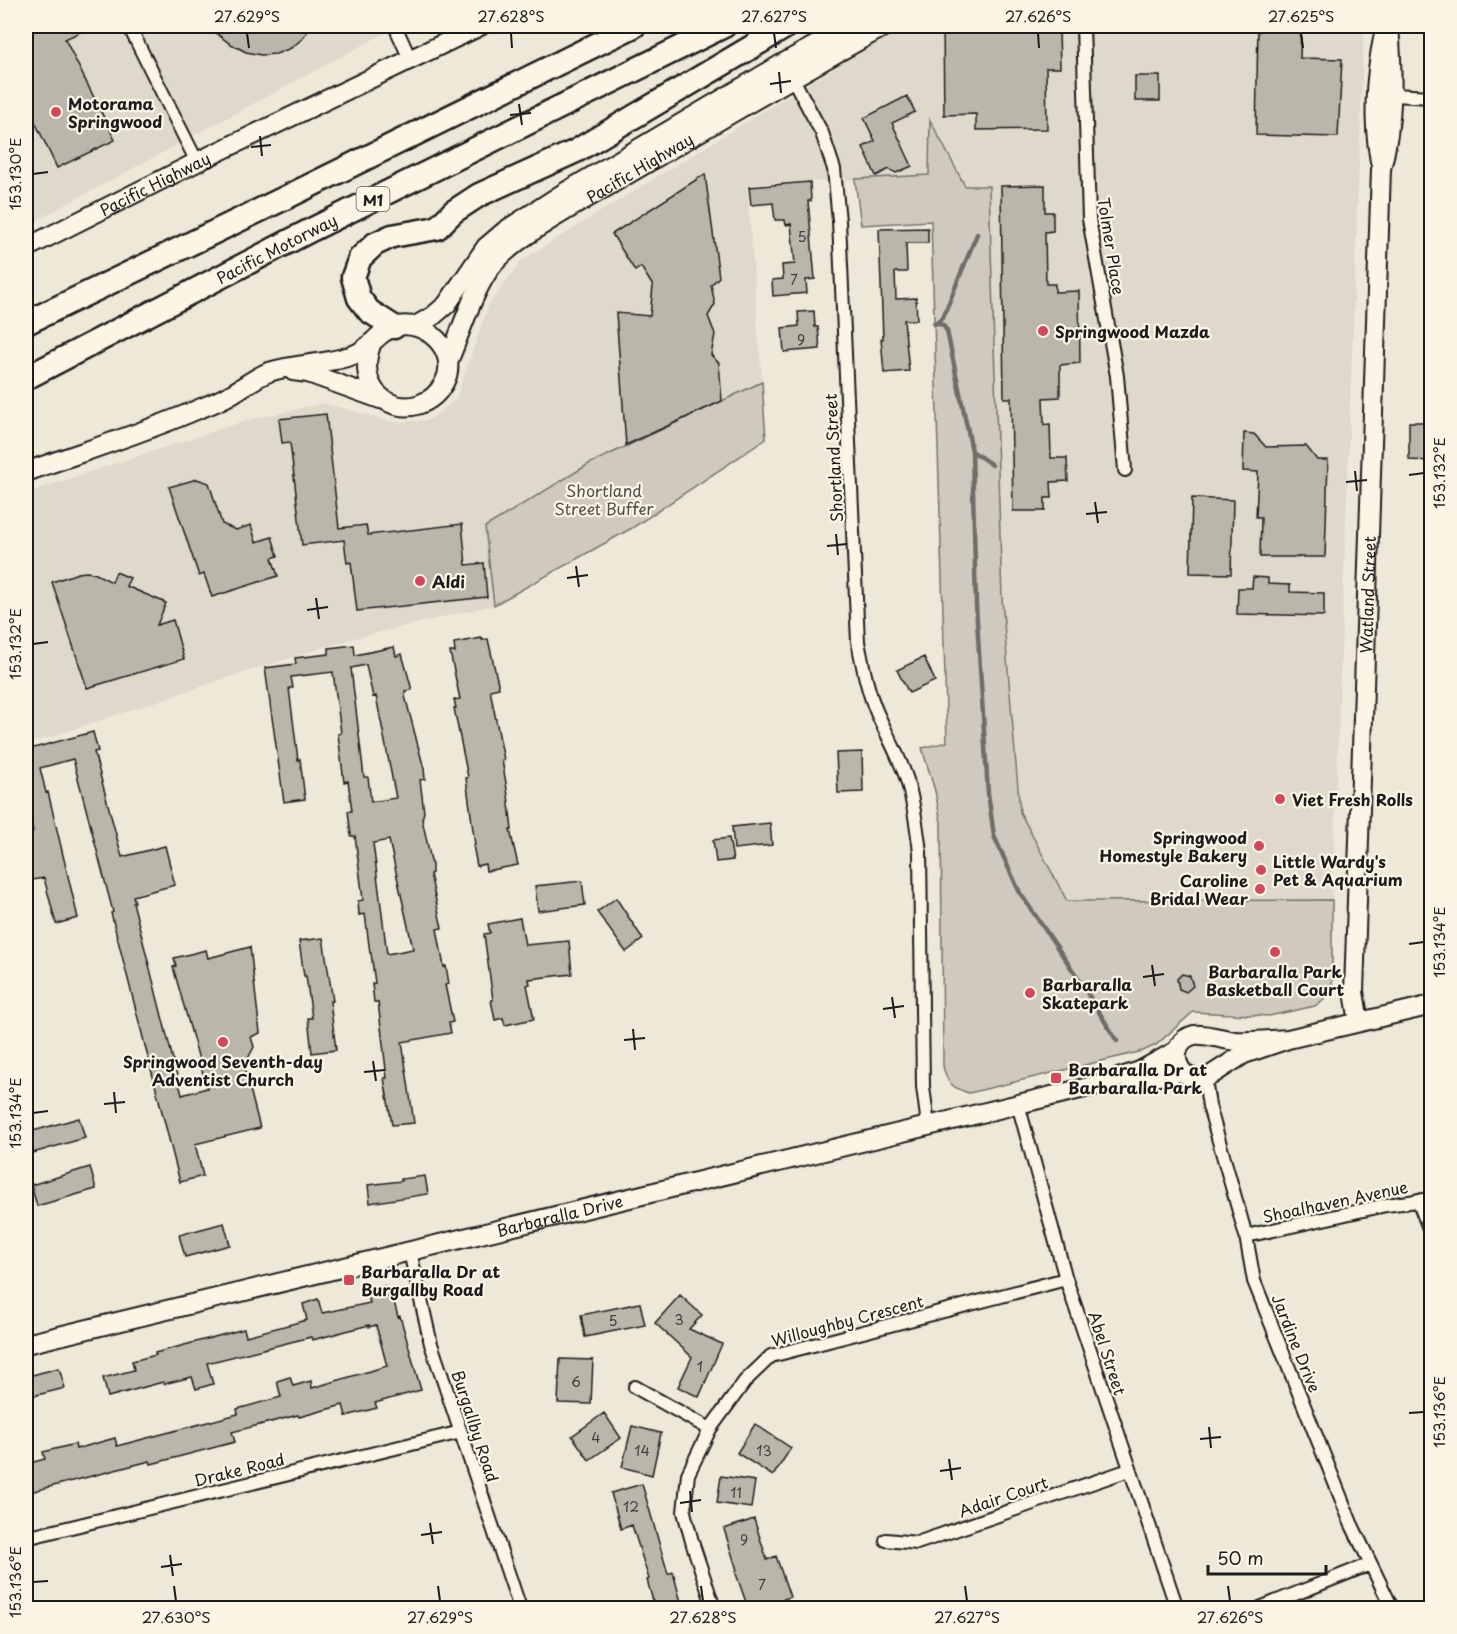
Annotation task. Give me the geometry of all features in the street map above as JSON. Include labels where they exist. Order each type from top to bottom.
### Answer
[{"type":"highway","name":"M1","points":[[26,323],[634,26]]},
{"type":"highway","name":"Pacific Motorway","points":[[26,378],[309,231],[723,26]]},
{"type":"highway","points":[[404,326],[369,311],[359,298],[353,277],[360,258],[375,244],[392,236],[437,228],[453,212],[479,195],[576,151],[787,26]]},
{"type":"street","points":[[129,26],[197,162]]},
{"type":"street","points":[[395,26],[410,58]]},
{"type":"street","name":"Pacific Highway","points":[[26,248],[197,162],[480,26]]},
{"type":"street","name":"Pacific Highway","points":[[404,326],[433,316],[447,304],[486,247],[506,230],[592,176],[850,26]]},
{"type":"street","name":"Pacific Highway","points":[[448,362],[480,285],[493,266],[522,240],[792,77],[885,26]]},
{"type":"street","name":"Tolmer Place","points":[[1083,26],[1089,219],[1114,355],[1125,470]]},
{"type":"street","name":"Watland Street","points":[[1381,169],[1389,135],[1393,95],[1388,26]]},
{"type":"street","name":"Watland Street","points":[[1359,1022],[1354,992],[1381,169],[1375,131],[1377,67],[1388,26]]},
{"type":"street","name":"Shortland Street","points":[[792,77],[822,133],[834,169],[839,221],[858,642],[865,679],[877,712],[899,759],[916,818],[920,852],[923,1087],[928,1125]]},
{"type":"street","points":[[1393,95],[1431,97]]},
{"type":"street","points":[[26,472],[165,423],[231,394],[268,373],[279,370],[341,359],[356,355],[371,345],[381,333],[404,326],[429,332],[445,351],[448,362],[443,385],[430,399],[417,405],[398,406],[308,373],[279,370]]},
{"type":"street","points":[[371,345],[366,360],[367,378],[374,391],[382,399]]},
{"type":"street","name":"Barbaralla Drive","points":[[1093,1086],[1182,1072],[1192,1079],[1212,1074],[1244,1054],[1288,1039],[1431,1005]]},
{"type":"street","name":"Barbaralla Drive","points":[[26,1344],[1093,1086],[1140,1071],[1178,1050],[1181,1043],[1194,1035],[1236,1041],[1288,1039]]},
{"type":"street","points":[[1210,1038],[1220,1048],[1221,1062],[1212,1074]]},
{"type":"street","points":[[1178,1050],[1176,1058],[1182,1072]]},
{"type":"street","name":"Jardine Drive","points":[[1212,1074],[1209,1106],[1246,1236],[1254,1281],[1351,1523],[1392,1608]]},
{"type":"street","name":"Abel Street","points":[[1018,1104],[1066,1280],[1177,1608]]},
{"type":"street","name":"Shoalhaven Avenue","points":[[1246,1236],[1386,1205],[1431,1199]]},
{"type":"street","points":[[1418,1200],[1431,1236]]},
{"type":"street","name":"Burgallby Road","points":[[410,1252],[432,1344],[520,1608]]},
{"type":"street","name":"Willoughby Crescent","points":[[714,1608],[684,1512],[688,1474],[711,1429],[745,1381],[771,1356],[1066,1280]]},
{"type":"street","points":[[635,1387],[711,1429]]},
{"type":"street","name":"Drake Road","points":[[26,1538],[461,1432]]},
{"type":"street","name":"Adair Court","points":[[886,1540],[916,1543],[1129,1470]]},
{"type":"street","points":[[1260,1608],[1370,1564]]},
{"type":"shaded area","points":[[26,26],[398,26],[26,226]]},
{"type":"shaded area","points":[[911,26],[1364,26],[1332,900],[1068,901],[1021,812],[1002,599],[989,186],[965,186],[931,121],[929,176],[747,185],[762,382],[589,464],[485,527],[494,605],[351,639],[26,745],[26,493],[245,421],[323,403],[392,422],[429,420],[456,399],[488,306],[522,260],[866,48]]},
{"type":"green space","points":[[930,120],[965,186],[989,186],[1002,599],[1020,812],[1067,901],[1332,900],[1332,988],[1315,1006],[1269,1016],[1193,1012],[1156,1045],[1143,1051],[969,1093],[951,1084],[943,1066],[941,822],[935,791],[922,748],[947,742],[931,221],[861,225],[855,179],[929,175]]},
{"type":"green space","name":"Shortland Street Buffer","points":[[762,382],[766,439],[632,528],[494,605],[485,527],[589,464]]},
{"type":"building","points":[[26,26],[93,26],[65,39],[115,140],[57,168],[26,103],[26,97],[31,94],[26,83]]},
{"type":"building","points":[[207,26],[311,26],[302,39],[291,48],[276,54],[261,55],[246,52],[229,43]]},
{"type":"building","points":[[943,26],[1041,26],[1041,30],[1059,30],[1060,68],[1046,68],[1047,129],[976,130],[976,114],[944,115]]},
{"type":"building","points":[[1258,26],[1301,26],[1300,58],[1342,59],[1338,137],[1256,135]]},
{"type":"building","points":[[1135,76],[1160,76],[1160,101],[1135,101]]},
{"type":"building","points":[[907,96],[915,112],[892,123],[912,166],[896,173],[889,169],[876,176],[863,147],[875,141],[864,118]]},
{"type":"building","points":[[705,174],[719,277],[711,285],[715,304],[708,316],[715,334],[711,355],[719,363],[722,401],[626,445],[616,313],[650,316],[653,286],[641,267],[635,271],[612,234]]},
{"type":"building","points":[[810,182],[811,201],[808,201],[815,279],[806,280],[807,293],[773,296],[772,280],[783,279],[782,265],[795,264],[791,224],[786,225],[785,220],[775,220],[773,203],[751,205],[749,187]]},
{"type":"building","points":[[1045,185],[1045,212],[1053,212],[1053,231],[1045,232],[1046,284],[1055,284],[1055,292],[1079,291],[1080,363],[1060,365],[1060,397],[1043,398],[1044,425],[1050,424],[1051,458],[1067,458],[1068,481],[1051,482],[1052,498],[1045,498],[1045,511],[1013,511],[1011,398],[1004,398],[1001,186]]},
{"type":"building","points":[[928,228],[928,243],[906,243],[907,272],[895,272],[896,299],[916,298],[917,320],[904,320],[909,371],[884,373],[881,339],[883,339],[879,229]]},
{"type":"building","points":[[814,311],[820,349],[784,352],[782,328],[799,326],[798,312]]},
{"type":"building","name":"Aldi","points":[[326,414],[339,528],[366,525],[368,535],[462,524],[466,565],[484,563],[487,597],[357,611],[351,562],[347,563],[344,540],[302,545],[290,442],[282,443],[279,419]]},
{"type":"building","points":[[1409,422],[1431,422],[1431,461],[1409,460]]},
{"type":"building","points":[[1244,433],[1254,434],[1266,447],[1306,446],[1317,460],[1328,460],[1325,557],[1260,557],[1261,517],[1256,517],[1258,472],[1243,471]]},
{"type":"building","points":[[197,479],[209,483],[222,524],[236,530],[251,525],[256,542],[272,537],[278,556],[272,558],[278,576],[212,597],[204,574],[199,576],[169,487]]},
{"type":"building","points":[[1192,498],[1233,500],[1231,574],[1190,573]]},
{"type":"building","points":[[87,572],[112,582],[116,572],[130,578],[126,586],[166,603],[157,625],[173,620],[184,659],[87,688],[52,582]]},
{"type":"building","points":[[1253,577],[1268,578],[1268,584],[1290,585],[1290,592],[1324,593],[1324,616],[1237,614],[1238,588],[1252,588]]},
{"type":"building","points":[[482,638],[482,640],[488,639],[499,688],[490,690],[504,760],[502,760],[512,830],[510,830],[518,865],[486,871],[485,864],[477,866],[473,845],[475,845],[466,778],[468,777],[454,708],[456,708],[454,700],[460,699],[450,652],[455,652],[454,643]]},
{"type":"building","points":[[354,645],[355,655],[394,647],[396,656],[402,654],[412,690],[405,691],[405,696],[424,769],[425,779],[420,780],[424,812],[422,819],[432,865],[430,874],[442,928],[437,929],[444,967],[446,966],[449,984],[445,985],[453,1022],[449,1023],[451,1033],[402,1042],[414,1123],[392,1125],[384,1078],[387,1078],[378,1002],[374,1002],[372,984],[375,983],[365,914],[359,915],[358,901],[363,900],[355,836],[351,836],[348,811],[352,811],[348,781],[344,782],[338,734],[341,733],[333,672],[291,677],[293,688],[289,688],[305,799],[284,802],[265,668],[296,664],[295,658],[329,654],[329,648]],"holes":[[[366,665],[373,697],[376,696],[396,798],[371,802],[368,777],[364,777],[351,668]],[[389,840],[413,949],[387,954],[373,843]]]},
{"type":"building","points":[[924,657],[935,681],[909,693],[897,670]]},
{"type":"building","points":[[93,732],[98,751],[94,752],[122,857],[165,846],[175,885],[133,896],[135,902],[133,902],[182,1095],[207,1088],[173,967],[176,966],[174,958],[206,950],[208,958],[250,947],[260,1033],[251,1037],[254,1047],[244,1066],[260,1128],[195,1144],[203,1176],[180,1182],[73,759],[40,768],[46,793],[48,792],[78,918],[56,924],[44,878],[26,881],[26,832],[33,831],[26,801],[26,750]]},
{"type":"building","points":[[862,752],[863,792],[838,793],[836,753]]},
{"type":"building","points":[[770,823],[772,845],[734,849],[732,827]]},
{"type":"building","points":[[729,838],[733,860],[716,862],[713,840]]},
{"type":"building","points":[[582,881],[585,905],[538,911],[535,886]]},
{"type":"building","points":[[616,898],[643,939],[626,952],[597,912]]},
{"type":"building","points":[[520,918],[525,945],[569,941],[572,974],[529,979],[530,984],[527,985],[534,1019],[505,1025],[503,1018],[495,1020],[484,934],[490,933],[488,924]]},
{"type":"building","points":[[323,938],[333,1001],[330,1001],[336,1050],[312,1053],[308,1018],[312,1018],[299,941]]},
{"type":"building","points":[[1182,974],[1190,976],[1193,986],[1186,992],[1179,989],[1177,979]]},
{"type":"building","points":[[79,1118],[85,1138],[26,1155],[26,1133]]},
{"type":"building","points":[[90,1167],[96,1189],[37,1206],[31,1185]]},
{"type":"building","points":[[425,1176],[428,1194],[370,1203],[368,1185]]},
{"type":"building","points":[[224,1223],[230,1245],[185,1257],[179,1235]]},
{"type":"building","points":[[385,1286],[389,1299],[393,1298],[398,1317],[400,1316],[421,1390],[375,1403],[377,1408],[346,1416],[343,1405],[232,1432],[235,1442],[26,1493],[26,1464],[45,1459],[43,1452],[75,1444],[76,1449],[115,1438],[117,1446],[238,1414],[237,1409],[281,1397],[277,1381],[290,1377],[293,1386],[311,1381],[312,1388],[387,1366],[376,1325],[369,1327],[369,1325],[207,1363],[213,1384],[196,1389],[192,1377],[164,1384],[163,1382],[108,1397],[103,1378],[134,1370],[132,1361],[156,1355],[155,1353],[244,1329],[246,1336],[307,1320],[303,1304],[318,1299],[322,1313],[370,1303],[367,1291]]},
{"type":"building","points":[[680,1295],[702,1315],[689,1329],[722,1344],[699,1397],[678,1387],[692,1357],[655,1323]]},
{"type":"building","points":[[640,1303],[645,1325],[585,1337],[581,1315]]},
{"type":"building","points":[[560,1359],[593,1360],[591,1404],[558,1403]]},
{"type":"building","points":[[59,1368],[65,1388],[33,1396],[28,1376]]},
{"type":"building","points":[[604,1413],[621,1438],[589,1460],[572,1436]]},
{"type":"building","points":[[755,1424],[791,1448],[773,1476],[737,1453]]},
{"type":"building","points":[[632,1426],[661,1433],[652,1475],[622,1467]]},
{"type":"building","points":[[721,1476],[755,1481],[751,1508],[717,1503]]},
{"type":"building","points":[[642,1484],[668,1574],[673,1572],[682,1606],[655,1608],[647,1580],[649,1579],[632,1525],[621,1529],[611,1493]]},
{"type":"building","points":[[754,1519],[767,1560],[776,1556],[790,1597],[777,1601],[780,1608],[748,1608],[735,1571],[737,1570],[724,1529]]},
{"type":"waterway","points":[[938,322],[943,317],[977,234]]},
{"type":"waterway","points":[[934,323],[943,325],[947,331],[972,451],[976,605],[988,793],[994,836],[1020,893],[1076,975],[1117,1041]]},
{"type":"waterway","points":[[972,451],[992,465]]},
{"type":"place","name":"Motorama Springwood","points":[[56,112]]},
{"type":"place","name":"Springwood Mazda","points":[[1043,331]]},
{"type":"place","name":"Aldi","points":[[420,581]]},
{"type":"place","name":"Viet Fresh Rolls","points":[[1280,799]]},
{"type":"place","name":"Springwood Homestyle Bakery","points":[[1259,846]]},
{"type":"place","name":"Little Wardy's Pet & Aquarium","points":[[1261,870]]},
{"type":"place","name":"Caroline Bridal Wear","points":[[1260,889]]},
{"type":"place","name":"Barbaralla Park Basketball Court","points":[[1275,952]]},
{"type":"place","name":"Barbaralla Skatepark","points":[[1030,993]]},
{"type":"place","name":"Springwood Seventh-day Adventist Church","points":[[223,1042]]},
{"type":"place","name":"Barbaralla Dr at Barbaralla Park","points":[[1056,1078]]},
{"type":"place","name":"Barbaralla Dr at Burgallby Road","points":[[349,1280]]}]
